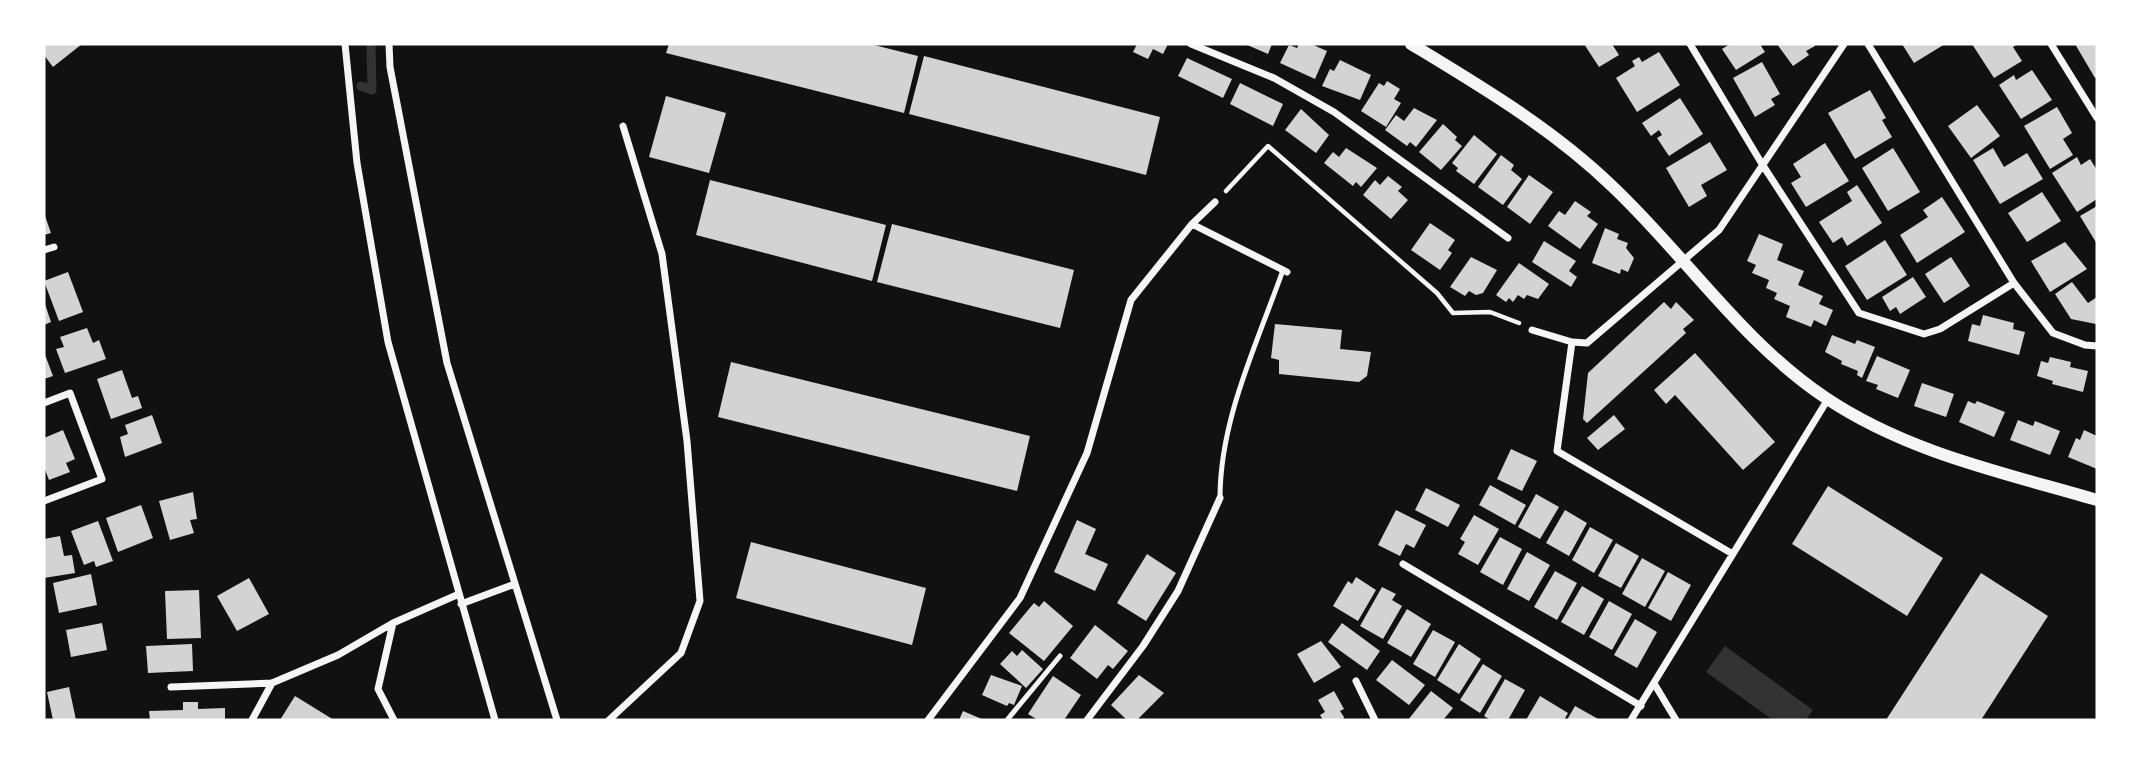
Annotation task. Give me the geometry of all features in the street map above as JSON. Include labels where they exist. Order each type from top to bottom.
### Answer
[{"type":"street","points":[[345,44],[357,163],[388,342],[495,720]]},
{"type":"street","points":[[389,44],[390,67],[447,363],[557,720]]},
{"type":"street","points":[[1191,44],[1274,78],[1334,112],[1508,238]]},
{"type":"street","points":[[1411,44],[1554,135],[1613,187],[1784,368],[1828,400],[1885,432],[1950,458],[2097,500]]},
{"type":"street","points":[[1690,44],[1762,164],[1859,313],[1924,334],[1940,330],[2014,283]]},
{"type":"street","points":[[1532,330],[1572,342],[1587,343],[1719,230],[1844,44]]},
{"type":"street","points":[[1868,44],[2014,283],[2053,333],[2085,345],[2097,346]]},
{"type":"street","points":[[2051,44],[2097,118]]},
{"type":"street","points":[[609,720],[681,653],[700,600],[687,441],[662,254],[622,126]]},
{"type":"street","points":[[928,720],[1020,598],[1087,453],[1131,300],[1192,225],[1215,202]]},
{"type":"street","points":[[1192,225],[1285,271]]},
{"type":"street","points":[[44,250],[54,247]]},
{"type":"street","points":[[1572,342],[1557,451],[1731,553]]},
{"type":"street","points":[[44,403],[70,393],[102,479],[44,501]]},
{"type":"street","points":[[1631,720],[1655,685],[1731,553],[1828,400]]},
{"type":"street","points":[[1087,720],[1143,646],[1178,591],[1220,498]]},
{"type":"street","points":[[1403,564],[1641,706]]},
{"type":"street","points":[[461,604],[515,584]]},
{"type":"street","points":[[172,687],[272,683],[338,655],[393,623],[459,594]]},
{"type":"street","points":[[393,623],[378,689],[394,720]]},
{"type":"street","points":[[1356,681],[1375,720]]},
{"type":"street","points":[[251,720],[272,683]]},
{"type":"street","points":[[1655,685],[1676,720]]},
{"type":"lane","points":[[1220,498],[1220,464],[1227,428],[1285,271]]},
{"type":"lane","points":[[1007,720],[1060,656]]},
{"type":"path","points":[[1215,202],[1268,146],[1437,293],[1453,313],[1490,312],[1516,322]]},
{"type":"shaded area","points":[[1725,646],[1813,710],[1806,720],[1773,720],[1706,672]]},
{"type":"building","points":[[44,44],[82,44],[53,67],[44,55]]},
{"type":"building","points":[[669,44],[870,44],[918,56],[904,113],[666,53]]},
{"type":"building","points":[[1137,44],[1168,44],[1163,54],[1153,49],[1148,59],[1133,52]]},
{"type":"building","points":[[1245,44],[1272,44],[1268,54]]},
{"type":"building","points":[[1299,44],[1311,44],[1327,51],[1315,79],[1280,63],[1289,45],[1297,48]]},
{"type":"building","points":[[1584,44],[1612,44],[1619,55],[1599,67]]},
{"type":"building","points":[[1730,44],[1764,44],[1761,46],[1765,52],[1736,70],[1722,49]]},
{"type":"building","points":[[1777,44],[1815,46],[1806,51],[1809,55],[1793,66]]},
{"type":"building","points":[[1902,44],[1945,44],[1914,63]]},
{"type":"building","points":[[1972,44],[2018,44],[2013,47],[2022,61],[1994,78]]},
{"type":"building","points":[[2075,44],[2097,44],[2097,77],[2095,78]]},
{"type":"building","points":[[1659,52],[1680,85],[1637,112],[1616,78],[1635,66],[1632,61],[1639,57],[1642,62]]},
{"type":"building","points":[[924,56],[1160,117],[1146,175],[909,114]]},
{"type":"building","points":[[1187,58],[1232,79],[1223,98],[1178,76]]},
{"type":"building","points":[[1340,60],[1371,75],[1360,100],[1322,86],[1330,69],[1334,71]]},
{"type":"building","points":[[1762,62],[1780,94],[1771,99],[1775,105],[1755,117],[1733,78]]},
{"type":"building","points":[[2032,70],[2052,100],[2021,119],[1999,85],[2014,75],[2016,80]]},
{"type":"building","points":[[1387,81],[1400,89],[1394,99],[1401,103],[1386,127],[1361,111],[1379,83],[1384,86]]},
{"type":"building","points":[[1240,83],[1283,104],[1273,126],[1230,104]]},
{"type":"building","points":[[1870,90],[1886,118],[1882,120],[1892,137],[1855,159],[1828,113]]},
{"type":"building","points":[[666,96],[726,113],[709,173],[649,157]]},
{"type":"building","points":[[1680,98],[1703,134],[1669,156],[1657,138],[1662,135],[1659,130],[1651,136],[1642,123]]},
{"type":"building","points":[[1977,105],[2000,136],[1971,158],[1948,126]]},
{"type":"building","points":[[2057,107],[2072,133],[2063,139],[2073,155],[2050,169],[2024,126]]},
{"type":"building","points":[[1414,108],[1437,120],[1416,147],[1410,142],[1407,146],[1385,130],[1396,115],[1404,121]]},
{"type":"building","points":[[1301,109],[1329,135],[1316,153],[1285,130]]},
{"type":"building","points":[[1443,124],[1462,146],[1441,170],[1419,152]]},
{"type":"building","points":[[1474,135],[1497,154],[1474,184],[1456,171],[1458,168],[1452,163]]},
{"type":"building","points":[[1710,142],[1727,170],[1701,185],[1707,196],[1689,207],[1666,168]]},
{"type":"building","points":[[1825,143],[1849,181],[1806,207],[1791,183],[1801,177],[1793,164]]},
{"type":"building","points":[[1346,148],[1377,168],[1361,187],[1356,182],[1353,186],[1324,163],[1333,152],[1339,157]]},
{"type":"building","points":[[1893,148],[1920,192],[1888,211],[1862,168]]},
{"type":"building","points":[[1993,148],[2004,167],[2027,153],[2043,179],[2000,204],[1973,160]]},
{"type":"building","points":[[1501,155],[1514,165],[1511,170],[1522,179],[1503,205],[1478,187]]},
{"type":"building","points":[[2077,157],[2081,165],[2090,159],[2097,170],[2097,199],[2077,212],[2052,173]]},
{"type":"building","points":[[1529,175],[1553,192],[1530,224],[1507,207]]},
{"type":"building","points":[[1388,176],[1402,187],[1398,191],[1408,200],[1391,219],[1363,195],[1375,180],[1380,185]]},
{"type":"building","points":[[710,180],[886,225],[872,281],[696,235]]},
{"type":"building","points":[[1857,185],[1882,223],[1847,246],[1842,237],[1833,243],[1819,222],[1852,201],[1847,192]]},
{"type":"building","points":[[2042,192],[2061,221],[2027,242],[2008,213]]},
{"type":"building","points":[[1942,197],[1965,232],[1917,263],[1900,235],[1928,217],[1923,210]]},
{"type":"building","points":[[1575,201],[1591,212],[1587,216],[1598,224],[1580,249],[1548,226],[1559,211],[1565,215]]},
{"type":"building","points":[[2097,206],[2097,244],[2080,216]]},
{"type":"building","points":[[44,213],[51,233],[44,235]]},
{"type":"building","points":[[1430,223],[1455,240],[1448,250],[1452,253],[1440,270],[1411,250]]},
{"type":"building","points":[[892,224],[1074,270],[1060,328],[877,282]]},
{"type":"building","points":[[1605,228],[1619,234],[1617,239],[1628,243],[1626,248],[1634,258],[1628,272],[1621,269],[1620,274],[1592,263]]},
{"type":"building","points":[[1759,234],[1783,244],[1777,260],[1804,271],[1798,285],[1823,296],[1819,304],[1833,310],[1826,326],[1814,320],[1811,327],[1786,317],[1790,306],[1774,299],[1777,293],[1766,288],[1769,280],[1752,273],[1756,265],[1747,261]]},
{"type":"building","points":[[1885,240],[1907,275],[1867,300],[1845,266]]},
{"type":"building","points":[[1544,241],[1576,261],[1569,271],[1577,277],[1571,287],[1532,262]]},
{"type":"building","points":[[2065,242],[2087,269],[2050,292],[2031,261]]},
{"type":"building","points":[[1471,257],[1497,270],[1483,293],[1476,295],[1469,291],[1465,296],[1450,287]]},
{"type":"building","points":[[1951,257],[1970,286],[1944,303],[1925,274]]},
{"type":"building","points":[[1519,263],[1549,284],[1538,299],[1527,295],[1524,299],[1518,295],[1513,302],[1509,298],[1506,302],[1496,295]]},
{"type":"building","points":[[68,272],[83,312],[59,321],[44,281]]},
{"type":"building","points":[[1913,277],[1926,297],[1900,314],[1896,307],[1890,311],[1882,297]]},
{"type":"building","points":[[2072,282],[2088,303],[2097,297],[2096,324],[2071,319],[2055,294]]},
{"type":"building","points":[[44,301],[51,322],[44,325]]},
{"type":"building","points":[[1664,302],[1671,309],[1676,302],[1694,320],[1683,329],[1686,333],[1587,423],[1583,419],[1588,373]]},
{"type":"building","points":[[1983,315],[2014,323],[2013,329],[2025,332],[2019,355],[1968,341],[1972,324],[1980,326]]},
{"type":"building","points":[[1275,324],[1342,330],[1340,349],[1371,352],[1367,376],[1359,382],[1279,374],[1279,360],[1271,358]]},
{"type":"building","points":[[87,328],[93,343],[99,340],[106,359],[65,373],[56,349],[64,347],[60,337]]},
{"type":"building","points":[[1832,335],[1855,344],[1857,340],[1875,347],[1862,378],[1857,375],[1858,371],[1841,364],[1842,361],[1825,352]]},
{"type":"building","points":[[44,352],[53,376],[44,379]]},
{"type":"building","points":[[1695,353],[1775,442],[1743,470],[1675,395],[1666,404],[1654,390]]},
{"type":"building","points":[[1877,356],[1910,370],[1898,398],[1876,389],[1878,385],[1866,381]]},
{"type":"building","points":[[2050,357],[2071,362],[2070,367],[2088,371],[2083,392],[2052,384],[2053,381],[2037,376],[2041,361],[2048,363]]},
{"type":"building","points":[[731,362],[1030,436],[1017,491],[718,417]]},
{"type":"building","points":[[122,370],[132,398],[138,396],[142,408],[111,419],[97,379]]},
{"type":"building","points":[[1922,383],[1954,394],[1946,417],[1914,406]]},
{"type":"building","points":[[1968,401],[1975,404],[1977,401],[2005,412],[1994,437],[1959,422]]},
{"type":"building","points":[[152,415],[162,443],[125,457],[120,437],[128,434],[125,425]]},
{"type":"building","points":[[1614,415],[1625,429],[1598,450],[1587,438]]},
{"type":"building","points":[[2018,420],[2033,426],[2035,421],[2060,431],[2050,455],[2010,440]]},
{"type":"building","points":[[63,430],[75,459],[66,463],[70,472],[49,480],[44,467],[44,438]]},
{"type":"building","points":[[2084,430],[2097,436],[2097,469],[2068,457],[2076,438],[2080,440]]},
{"type":"building","points":[[1511,449],[1537,461],[1522,491],[1497,479]]},
{"type":"building","points":[[1490,485],[1526,505],[1515,525],[1479,505]]},
{"type":"building","points":[[1828,486],[1943,558],[1907,616],[1792,544]]},
{"type":"building","points":[[1426,488],[1460,505],[1448,527],[1415,510]]},
{"type":"building","points":[[193,492],[197,519],[190,520],[194,533],[170,540],[159,501]]},
{"type":"building","points":[[1536,494],[1559,507],[1540,539],[1518,527]]},
{"type":"building","points":[[141,505],[153,538],[118,552],[106,518]]},
{"type":"building","points":[[1396,510],[1426,525],[1414,548],[1406,544],[1400,556],[1378,545]]},
{"type":"building","points":[[1565,510],[1587,523],[1569,556],[1546,543]]},
{"type":"building","points":[[1474,515],[1499,529],[1478,565],[1458,554],[1465,542],[1460,539]]},
{"type":"building","points":[[1077,520],[1096,529],[1085,554],[1108,564],[1095,591],[1054,572]]},
{"type":"building","points":[[98,521],[113,561],[96,567],[94,561],[84,565],[71,531]]},
{"type":"building","points":[[1590,527],[1613,540],[1594,573],[1572,560]]},
{"type":"building","points":[[60,536],[64,556],[72,555],[75,573],[44,578],[44,539]]},
{"type":"building","points":[[1500,537],[1522,549],[1503,585],[1480,572]]},
{"type":"building","points":[[751,542],[926,588],[912,645],[736,598]]},
{"type":"building","points":[[1616,543],[1639,556],[1621,588],[1598,576]]},
{"type":"building","points":[[1527,552],[1550,565],[1529,601],[1507,589]]},
{"type":"building","points":[[1147,554],[1176,573],[1146,621],[1117,603]]},
{"type":"building","points":[[1642,558],[1665,571],[1645,607],[1622,594]]},
{"type":"building","points":[[1555,571],[1577,583],[1557,620],[1534,607]]},
{"type":"building","points":[[1668,572],[1691,585],[1671,621],[1648,608]]},
{"type":"building","points":[[1981,573],[2048,616],[1981,720],[1886,720]]},
{"type":"building","points":[[91,574],[97,605],[59,613],[53,583]]},
{"type":"building","points":[[1356,577],[1376,590],[1358,621],[1333,606],[1348,581],[1352,584]]},
{"type":"building","points":[[249,578],[269,614],[237,631],[217,596]]},
{"type":"building","points":[[1582,586],[1604,599],[1584,635],[1561,622]]},
{"type":"building","points":[[1382,587],[1396,594],[1392,600],[1402,606],[1383,639],[1360,626]]},
{"type":"building","points":[[199,590],[201,638],[167,639],[165,591]]},
{"type":"building","points":[[1044,601],[1073,626],[1044,661],[1009,633],[1034,603],[1039,607]]},
{"type":"building","points":[[1609,601],[1632,614],[1612,650],[1589,637]]},
{"type":"building","points":[[1407,609],[1431,624],[1411,657],[1387,643]]},
{"type":"building","points":[[1635,619],[1657,632],[1637,668],[1614,655]]},
{"type":"building","points":[[102,623],[107,650],[71,657],[66,630]]},
{"type":"building","points":[[1342,623],[1380,651],[1367,670],[1328,642]]},
{"type":"building","points":[[1095,625],[1128,651],[1113,669],[1108,665],[1097,679],[1070,658]]},
{"type":"building","points":[[1433,630],[1455,642],[1435,677],[1413,664]]},
{"type":"building","points":[[1321,641],[1341,667],[1314,683],[1297,654]]},
{"type":"building","points":[[192,644],[193,671],[148,673],[146,646]]},
{"type":"building","points":[[1459,644],[1481,659],[1459,694],[1437,680]]},
{"type":"building","points":[[1022,650],[1043,669],[1026,688],[1000,664],[1012,651],[1017,656]]},
{"type":"building","points":[[1392,660],[1425,685],[1409,705],[1376,680]]},
{"type":"building","points":[[1483,664],[1502,676],[1480,713],[1460,700]]},
{"type":"building","points":[[991,675],[1022,686],[1014,705],[1009,703],[1007,706],[982,695]]},
{"type":"building","points":[[1139,675],[1164,693],[1137,720],[1127,720],[1111,705]]},
{"type":"building","points":[[1053,676],[1081,695],[1064,720],[1038,720],[1028,714]]},
{"type":"building","points":[[1505,679],[1525,690],[1508,720],[1491,720],[1484,716]]},
{"type":"building","points":[[69,687],[76,720],[53,720],[47,692]]},
{"type":"building","points":[[1334,691],[1344,709],[1340,711],[1343,720],[1323,720],[1320,715],[1325,712],[1318,700]]},
{"type":"building","points":[[1431,691],[1453,708],[1443,720],[1408,720]]},
{"type":"building","points":[[295,696],[334,720],[280,720]]},
{"type":"building","points":[[1540,696],[1568,713],[1564,720],[1526,720]]},
{"type":"building","points":[[183,702],[198,702],[198,709],[225,708],[225,720],[150,720],[149,711],[183,710]]},
{"type":"building","points":[[1575,706],[1600,720],[1567,720]]},
{"type":"building","points":[[963,711],[984,720],[959,720]]},
{"type":"waterway","points":[[361,86],[372,90],[371,44]]}]
